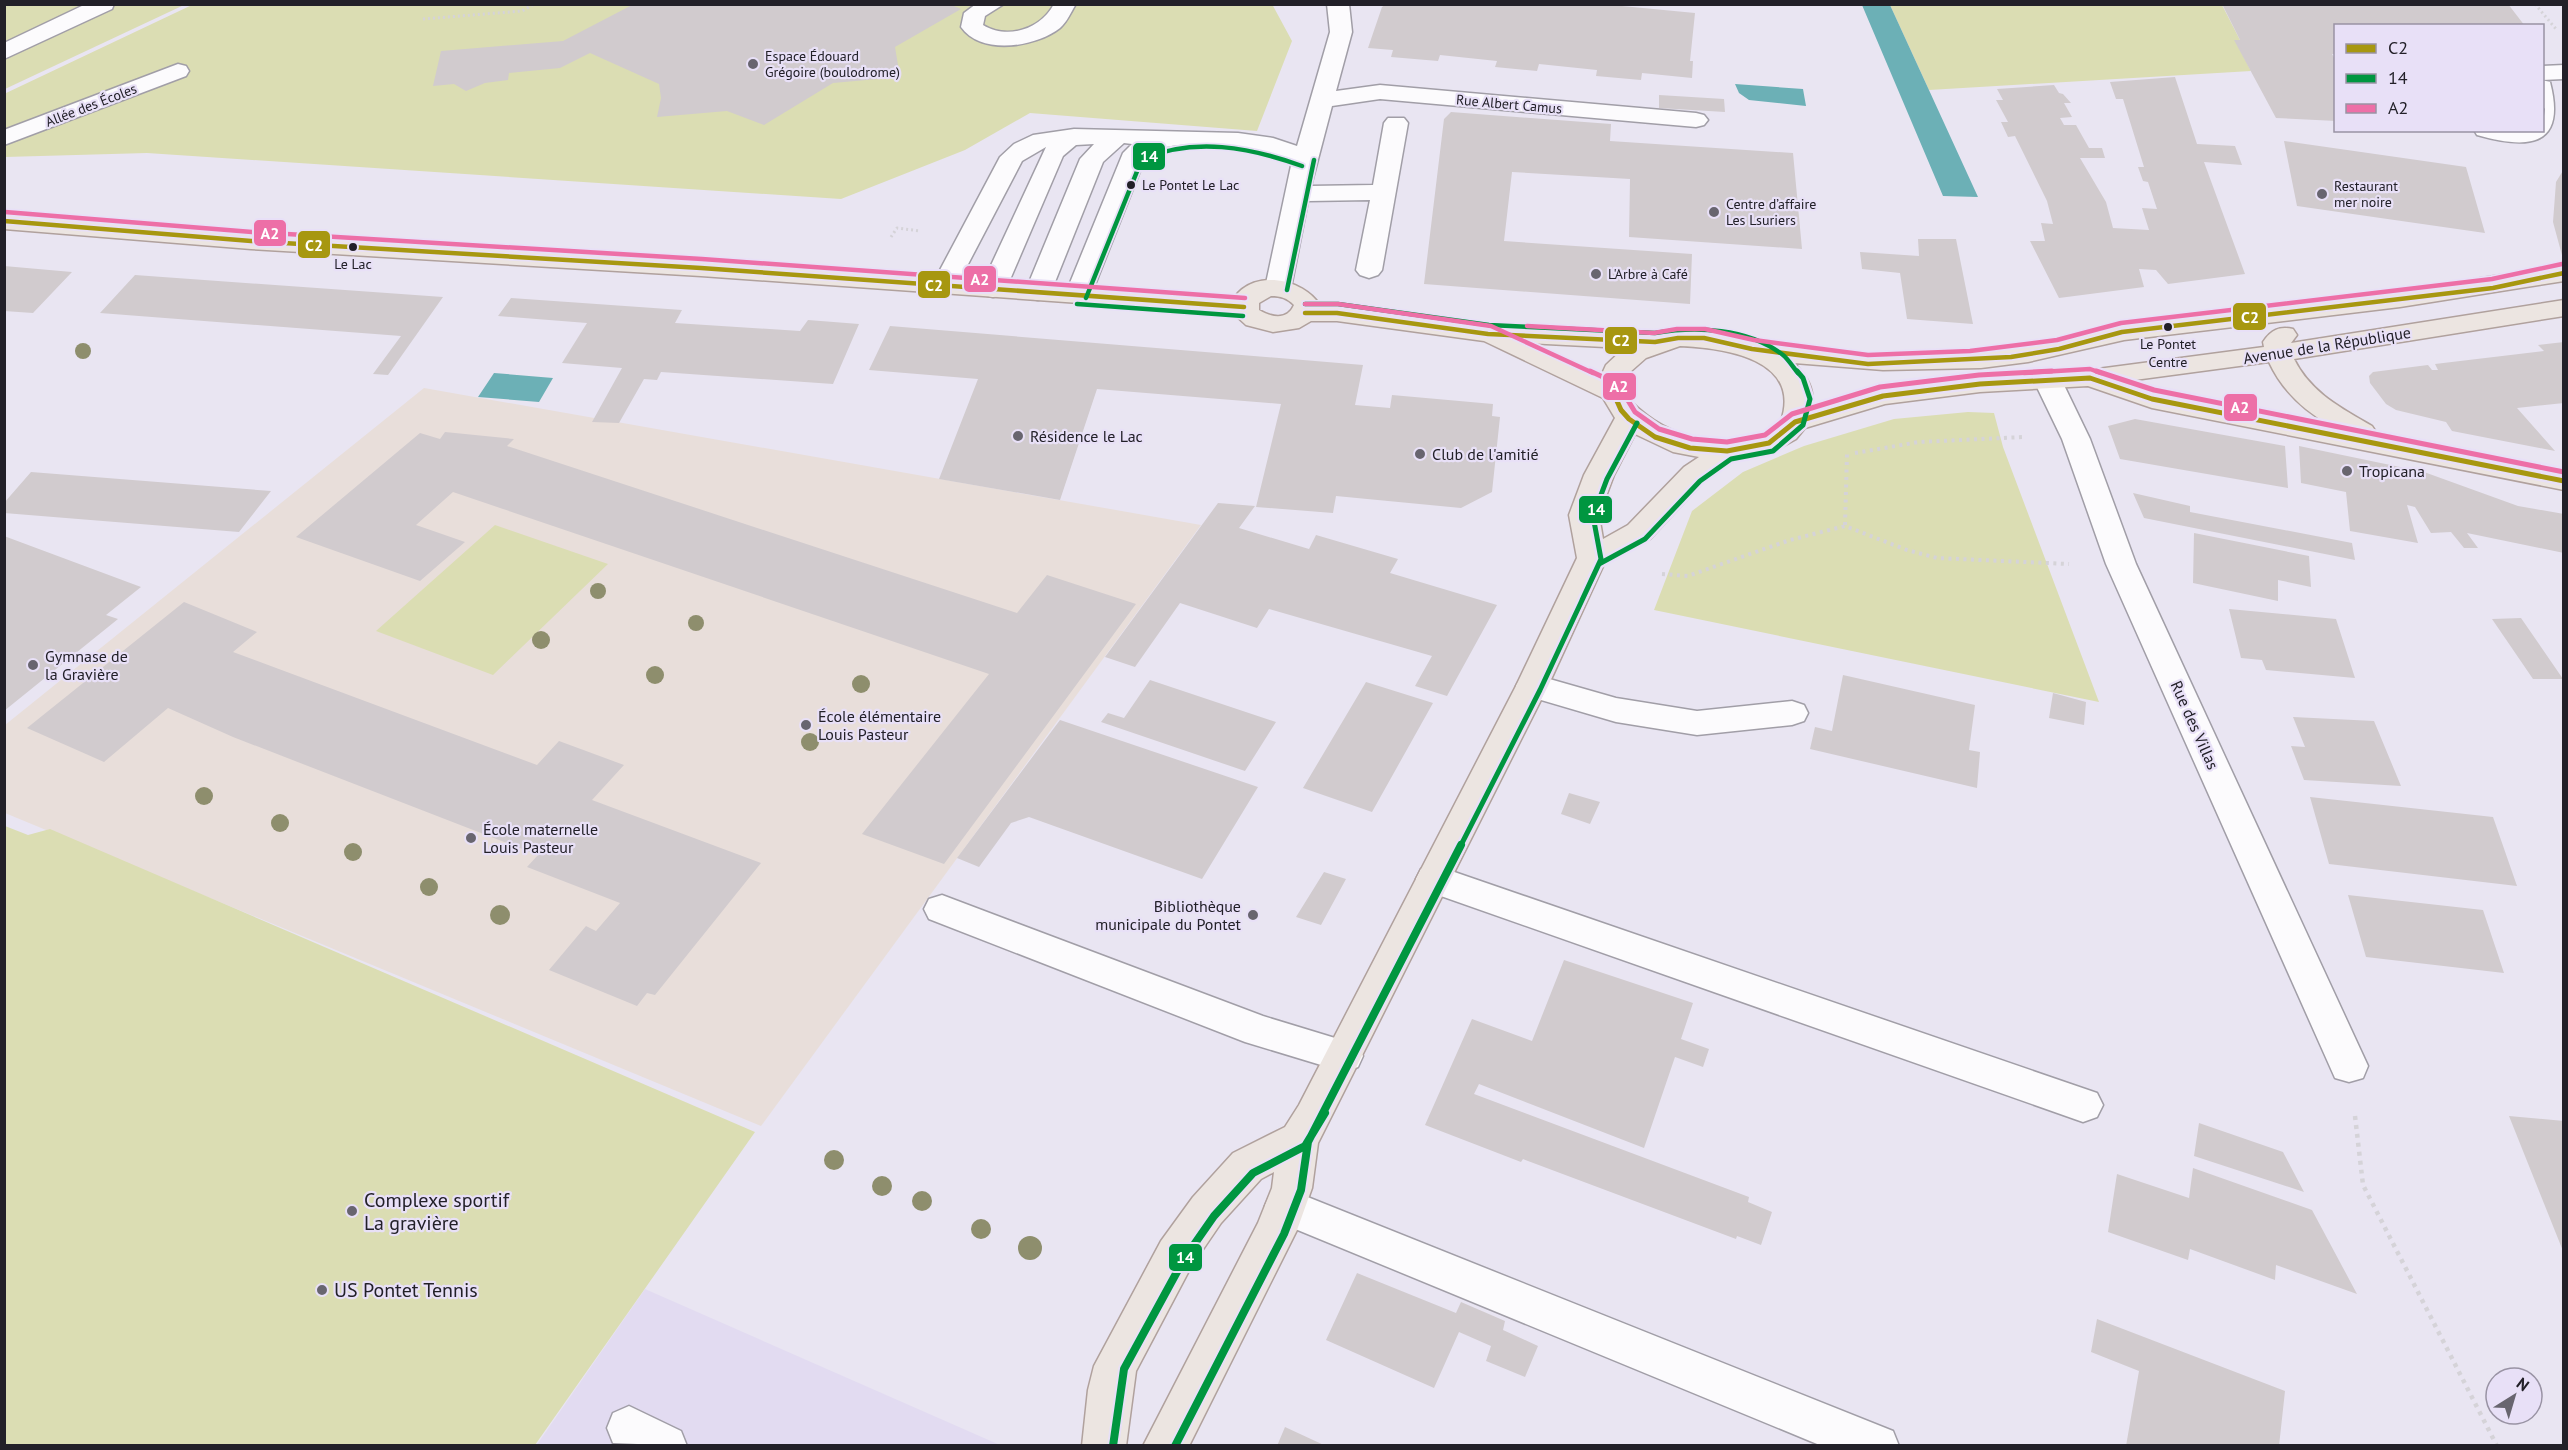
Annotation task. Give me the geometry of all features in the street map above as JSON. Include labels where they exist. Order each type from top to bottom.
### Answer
[{"type":"main road","points":[[4,221],[285,244],[689,267],[1244,307]]},
{"type":"main road","points":[[2387,447],[2319,408],[2296,387],[2278,353],[2276,342],[2288,332],[2508,298],[2564,275]]},
{"type":"main road","name":"Avenue de la République","points":[[1752,349],[1868,364],[1971,360],[2059,349],[2122,332],[2493,288],[2564,275]]},
{"type":"main road","points":[[1278,288],[1302,296],[1307,305],[1305,313],[1297,320],[1271,325],[1248,315],[1244,307],[1247,299],[1254,293],[1278,288]]},
{"type":"main road","name":"Avenue de la République","points":[[1795,422],[1883,396],[1980,384],[2090,378],[2278,353],[2564,308]]},
{"type":"main road","points":[[1305,313],[1336,313],[1488,334],[1551,335],[1656,342]]},
{"type":"main road","points":[[1488,334],[1613,392]]},
{"type":"main road","points":[[1678,338],[1704,338],[1729,341],[1752,349],[1778,363],[1795,382],[1801,402],[1795,422],[1769,443],[1727,451],[1690,448],[1655,437],[1629,419],[1621,410],[1613,392],[1614,376],[1622,362],[1636,350],[1656,342],[1678,338]]},
{"type":"main road","points":[[2090,378],[2152,399],[2564,481]]},
{"type":"main road","points":[[1166,1446],[1276,1230],[1292,1188],[1299,1139],[1344,1056],[1532,686],[1592,558],[1584,515],[1599,475],[1629,419]]},
{"type":"main road","points":[[1592,558],[1639,532],[1694,474],[1727,451]]},
{"type":"main road","points":[[1104,1446],[1110,1390],[1116,1366],[1176,1254],[1207,1210],[1247,1166],[1299,1139]]},
{"type":"street","points":[[4,52],[104,4]]},
{"type":"street","points":[[994,4],[975,12],[972,27],[984,37],[1003,40],[1026,35],[1052,23],[1065,4]]},
{"type":"street","points":[[1278,288],[1305,158],[1341,32],[1338,4]]},
{"type":"street","name":"Allée des Écoles","points":[[4,138],[178,71]]},
{"type":"street","points":[[2491,132],[2504,136],[2537,137],[2552,129],[2557,109],[2549,76]]},
{"type":"street","name":"Rue Albert Camus","points":[[1323,100],[1380,92],[1696,120]]},
{"type":"street","points":[[1369,270],[1396,123]]},
{"type":"street","points":[[945,285],[1012,157],[1022,148],[1041,140],[1074,136],[1118,136],[1238,140],[1273,145],[1305,158]]},
{"type":"street","points":[[993,289],[1052,155],[1060,145],[1074,136]]},
{"type":"street","points":[[1038,292],[1092,159],[1118,136]]},
{"type":"street","points":[[1078,295],[1135,153],[1144,145],[1170,138]]},
{"type":"street","points":[[1297,194],[1384,192]]},
{"type":"street","name":"Rue des Villas","points":[[2048,381],[2076,439],[2121,564],[2349,1066]]},
{"type":"street","points":[[1532,686],[1616,710],[1697,723],[1792,713]]},
{"type":"street","points":[[1434,879],[2083,1105]]},
{"type":"street","points":[[942,909],[1258,1031],[1344,1056]]},
{"type":"street","points":[[1285,1206],[1877,1446]]},
{"type":"path","points":[[423,19],[522,11],[534,4]]},
{"type":"path","points":[[2535,4],[2556,29]]},
{"type":"path","points":[[1836,458],[1847,454],[1919,442],[2042,436],[2076,439]]},
{"type":"path","points":[[1845,526],[1847,454]]},
{"type":"path","points":[[1652,573],[1688,576],[1790,540],[1845,526],[1908,550],[1937,558],[2037,564],[2121,564]]},
{"type":"path","points":[[2349,1066],[2364,1185],[2497,1446]]},
{"type":"shaded area","points":[[424,388],[1201,525],[761,1126],[5,813],[5,725]]},
{"type":"shaded area","points":[[645,1289],[1000,1445],[536,1446]]},
{"type":"green space","points":[[5,4],[184,5],[5,89]]},
{"type":"green space","points":[[194,4],[1272,4],[1292,41],[1257,131],[1030,113],[965,150],[841,199],[147,153],[5,157],[4,94]]},
{"type":"green space","points":[[1890,5],[2222,5],[2240,40],[2235,40],[2251,71],[1929,90]]},
{"type":"green space","points":[[1968,412],[1994,413],[2003,447],[2099,702],[1654,610],[1692,511],[1743,472],[1804,446],[1894,419]]},
{"type":"green space","points":[[495,525],[608,564],[493,675],[376,631]]},
{"type":"green space","name":"Complexe sportif La gravière","points":[[5,826],[28,835],[50,829],[755,1132],[535,1445],[5,1445]]},
{"type":"water","points":[[1862,5],[1890,5],[1978,197],[1943,196]]},
{"type":"water","points":[[1735,84],[1803,89],[1806,106],[1749,100],[1739,93]]},
{"type":"water","points":[[494,373],[553,378],[539,402],[478,397]]},
{"type":"building","name":"Espace Édouard Grégoire (boulodrome)","points":[[634,4],[949,4],[961,9],[895,47],[900,77],[833,83],[764,125],[727,111],[657,117],[661,98],[659,84],[590,53],[560,68],[509,73],[508,80],[485,83],[466,91],[454,84],[433,86],[441,51],[563,41]]},
{"type":"building","points":[[1386,4],[1601,4],[1695,13],[1690,61],[1693,61],[1692,78],[1642,73],[1641,80],[1596,76],[1597,70],[1539,64],[1537,71],[1495,67],[1497,61],[1440,55],[1438,61],[1391,57],[1393,50],[1368,48],[1382,7]]},
{"type":"building","points":[[2222,4],[2508,4],[2523,24],[2334,24],[2334,54],[2332,54],[2334,58],[2334,121],[2276,118],[2234,40],[2240,40]]},
{"type":"building","points":[[2175,77],[2197,144],[2235,146],[2242,165],[2204,162],[2245,274],[2168,284],[2156,270],[2139,269],[2144,287],[2059,298],[2030,241],[2045,241],[2041,223],[2053,224],[2047,201],[2015,136],[2008,137],[2001,122],[2008,122],[1996,100],[2003,100],[1997,89],[2054,85],[2059,93],[2071,103],[2064,103],[2072,117],[2060,118],[2064,125],[2076,125],[2089,148],[2102,148],[2105,158],[2080,158],[2106,202],[2113,228],[2149,230],[2142,208],[2157,209],[2148,182],[2143,181],[2138,167],[2144,167],[2123,99],[2116,99],[2110,82]]},
{"type":"building","points":[[1659,95],[1724,99],[1725,112],[1659,108]]},
{"type":"building","points":[[1451,112],[1611,124],[1610,141],[1793,153],[1802,249],[1629,237],[1630,179],[1512,172],[1504,241],[1692,254],[1690,304],[1424,284],[1444,119]]},
{"type":"building","points":[[2284,141],[2466,167],[2485,233],[2297,206]]},
{"type":"building","points":[[2564,169],[2563,259],[2553,222],[2556,182]]},
{"type":"building","points":[[1918,239],[1956,239],[1973,324],[1907,319],[1900,273],[1862,269],[1860,252],[1919,256]]},
{"type":"building","points":[[4,266],[72,272],[33,313],[4,311]]},
{"type":"building","points":[[135,275],[443,297],[388,375],[373,374],[401,336],[100,313]]},
{"type":"building","points":[[511,298],[682,310],[675,323],[800,331],[808,320],[859,324],[833,384],[661,372],[657,380],[644,379],[619,423],[592,422],[622,368],[562,363],[587,323],[498,316]]},
{"type":"building","points":[[890,326],[1363,365],[1355,405],[1390,408],[1392,395],[1493,404],[1492,416],[1500,417],[1492,492],[1461,508],[1336,496],[1333,513],[1256,507],[1281,404],[1097,389],[1060,500],[939,479],[978,379],[869,370]]},
{"type":"building","points":[[2564,342],[2564,403],[2517,408],[2555,451],[2452,431],[2446,422],[2396,410],[2386,404],[2370,383],[2369,376],[2373,372],[2428,365],[2432,370],[2438,370],[2435,364],[2544,351],[2538,345]]},
{"type":"building","points":[[2135,419],[2285,446],[2288,488],[2120,459],[2108,426]]},
{"type":"building","points":[[445,432],[514,439],[507,446],[1017,613],[1047,575],[1136,604],[944,864],[862,834],[989,674],[453,492],[416,525],[465,542],[420,581],[296,537],[420,433],[440,439]]},
{"type":"building","points":[[2299,446],[2424,472],[2518,506],[2564,514],[2564,553],[2467,533],[2478,548],[2464,548],[2451,532],[2431,533],[2415,507],[2407,505],[2418,543],[2350,531],[2346,492],[2301,483]]},
{"type":"building","points":[[31,472],[271,491],[239,532],[4,513],[4,503]]},
{"type":"building","points":[[2133,493],[2190,506],[2190,512],[2352,543],[2355,560],[2144,518]]},
{"type":"building","points":[[1218,503],[1255,506],[1239,528],[1309,549],[1316,535],[1398,559],[1390,573],[1497,605],[1447,696],[1415,686],[1432,656],[1269,609],[1257,628],[1180,603],[1135,667],[1105,657]]},
{"type":"building","points":[[2194,533],[2309,556],[2311,587],[2278,580],[2278,601],[2193,583]]},
{"type":"building","name":"Gymnase de la Gravière","points":[[4,536],[141,587],[106,615],[118,619],[4,711]]},
{"type":"building","points":[[184,602],[257,632],[233,652],[537,765],[559,741],[624,765],[592,800],[761,863],[655,995],[647,993],[637,1006],[549,970],[586,926],[596,931],[620,903],[527,867],[538,855],[233,737],[168,708],[104,762],[27,728]]},
{"type":"building","points":[[2229,609],[2336,619],[2355,678],[2266,670],[2262,660],[2241,658]]},
{"type":"building","points":[[2521,618],[2563,679],[2533,679],[2492,619]]},
{"type":"building","points":[[1843,675],[1975,705],[1969,750],[1980,752],[1977,788],[1810,749],[1815,727],[1832,731]]},
{"type":"building","points":[[1150,680],[1276,722],[1245,771],[1101,722],[1108,713],[1124,718]]},
{"type":"building","points":[[1366,682],[1433,703],[1372,812],[1303,788]]},
{"type":"building","points":[[2053,693],[2086,702],[2084,725],[2049,718]]},
{"type":"building","points":[[2293,717],[2374,721],[2401,786],[2304,780],[2291,746],[2305,747]]},
{"type":"building","points":[[1060,720],[1258,787],[1202,879],[1029,817],[1011,823],[979,867],[957,858]]},
{"type":"building","points":[[1569,793],[1600,802],[1590,824],[1561,814]]},
{"type":"building","points":[[2310,797],[2493,817],[2517,886],[2329,864]]},
{"type":"building","points":[[1324,872],[1346,879],[1321,925],[1296,917]]},
{"type":"building","points":[[2348,895],[2483,910],[2504,973],[2366,957]]},
{"type":"building","points":[[1564,960],[1693,1003],[1681,1039],[1709,1049],[1703,1067],[1675,1057],[1644,1148],[1479,1084],[1474,1094],[1749,1197],[1748,1202],[1772,1212],[1761,1245],[1737,1236],[1736,1239],[1523,1159],[1521,1162],[1425,1125],[1472,1019],[1532,1041]]},
{"type":"building","points":[[2509,1116],[2564,1121],[2564,1251],[2563,1251]]},
{"type":"building","points":[[2199,1123],[2283,1152],[2304,1192],[2194,1156]]},
{"type":"building","points":[[2193,1168],[2312,1210],[2357,1294],[2276,1265],[2275,1280],[2190,1249],[2188,1260],[2108,1232],[2117,1174],[2189,1198]]},
{"type":"building","points":[[1357,1273],[1456,1313],[1461,1302],[1505,1321],[1503,1330],[1538,1346],[1525,1377],[1486,1361],[1491,1346],[1459,1332],[1434,1388],[1326,1340]]},
{"type":"building","points":[[2097,1319],[2285,1391],[2279,1446],[2126,1446],[2139,1371],[2091,1352]]},
{"type":"building","points":[[1285,1427],[1326,1446],[1277,1446]]},
{"type":"transit line","name":"14","points":[[1086,298],[1142,159],[1160,151],[1200,145],[1243,149],[1302,166]]},
{"type":"transit line","name":"14","points":[[1287,290],[1314,160]]},
{"type":"transit line","name":"A2","points":[[5,212],[252,232],[702,259],[1245,298]]},
{"type":"transit line","name":"C2","points":[[4,221],[251,241],[701,268],[1244,307]]},
{"type":"transit line","name":"A2","points":[[1527,326],[1654,333],[1677,329],[1705,329],[1754,340],[1868,355],[1970,351],[2057,340],[2121,323],[2492,279],[2562,264]]},
{"type":"transit line","name":"C2","points":[[1305,313],[1337,313],[1488,334],[1655,342],[1678,338],[1704,338],[1752,349],[1868,364],[2011,357],[2059,349],[2122,332],[2493,288],[2564,273]]},
{"type":"transit line","name":"14","points":[[1077,304],[1243,316]]},
{"type":"transit line","name":"14","points":[[1175,1446],[1284,1234],[1301,1190],[1308,1142],[1321,1121],[1540,690],[1599,564],[1645,539],[1700,481],[1731,459],[1773,451],[1803,425],[1810,399],[1803,378],[1783,355],[1755,340],[1706,329],[1677,329],[1655,333],[1489,325],[1338,304],[1305,304]]},
{"type":"transit line","name":"A2","points":[[1305,304],[1338,304],[1491,326],[1618,384],[1635,412],[1659,429],[1692,439],[1727,442],[1765,435],[1792,414],[1880,387],[1979,375],[2090,369],[2154,390],[2564,472]]},
{"type":"transit line","name":"C2","points":[[1613,392],[1621,410],[1629,419],[1655,437],[1690,448],[1727,451],[1769,443],[1795,422],[1883,396],[1980,384],[2090,378],[2152,399],[2564,481]]},
{"type":"transit line","name":"14","points":[[1582,600],[1601,559],[1593,516],[1607,479],[1637,423]]},
{"type":"transit line","name":"14","points":[[1113,1446],[1124,1369],[1184,1259],[1214,1216],[1253,1173],[1305,1146],[1325,1113]]},
{"type":"place","name":"Espace Édouard Grégoire (boulodrome)","points":[[753,64]]},
{"type":"place","name":"Le Pontet Le Lac","points":[[1131,185]]},
{"type":"place","name":"Restaurant mer noire","points":[[2322,194]]},
{"type":"place","name":"Centre d’affaire Les Lsuriers","points":[[1714,212]]},
{"type":"place","name":"Le Lac","points":[[353,247]]},
{"type":"place","name":"L'Arbre à Café","points":[[1596,274]]},
{"type":"place","name":"Le Pontet Centre","points":[[2168,327]]},
{"type":"place","name":"Résidence le Lac","points":[[1018,436]]},
{"type":"place","name":"Club de l'amitié","points":[[1420,454]]},
{"type":"place","name":"Tropicana","points":[[2347,471]]},
{"type":"place","name":"Gymnase de la Gravière","points":[[33,665]]},
{"type":"place","name":"École élémentaire Louis Pasteur","points":[[806,725]]},
{"type":"place","name":"École maternelle Louis Pasteur","points":[[471,838]]},
{"type":"place","name":"Bibliothèque municipale du Pontet","points":[[1253,915]]},
{"type":"place","name":"Complexe sportif La gravière","points":[[352,1211]]},
{"type":"place","name":"US Pontet Tennis","points":[[322,1290]]}]
